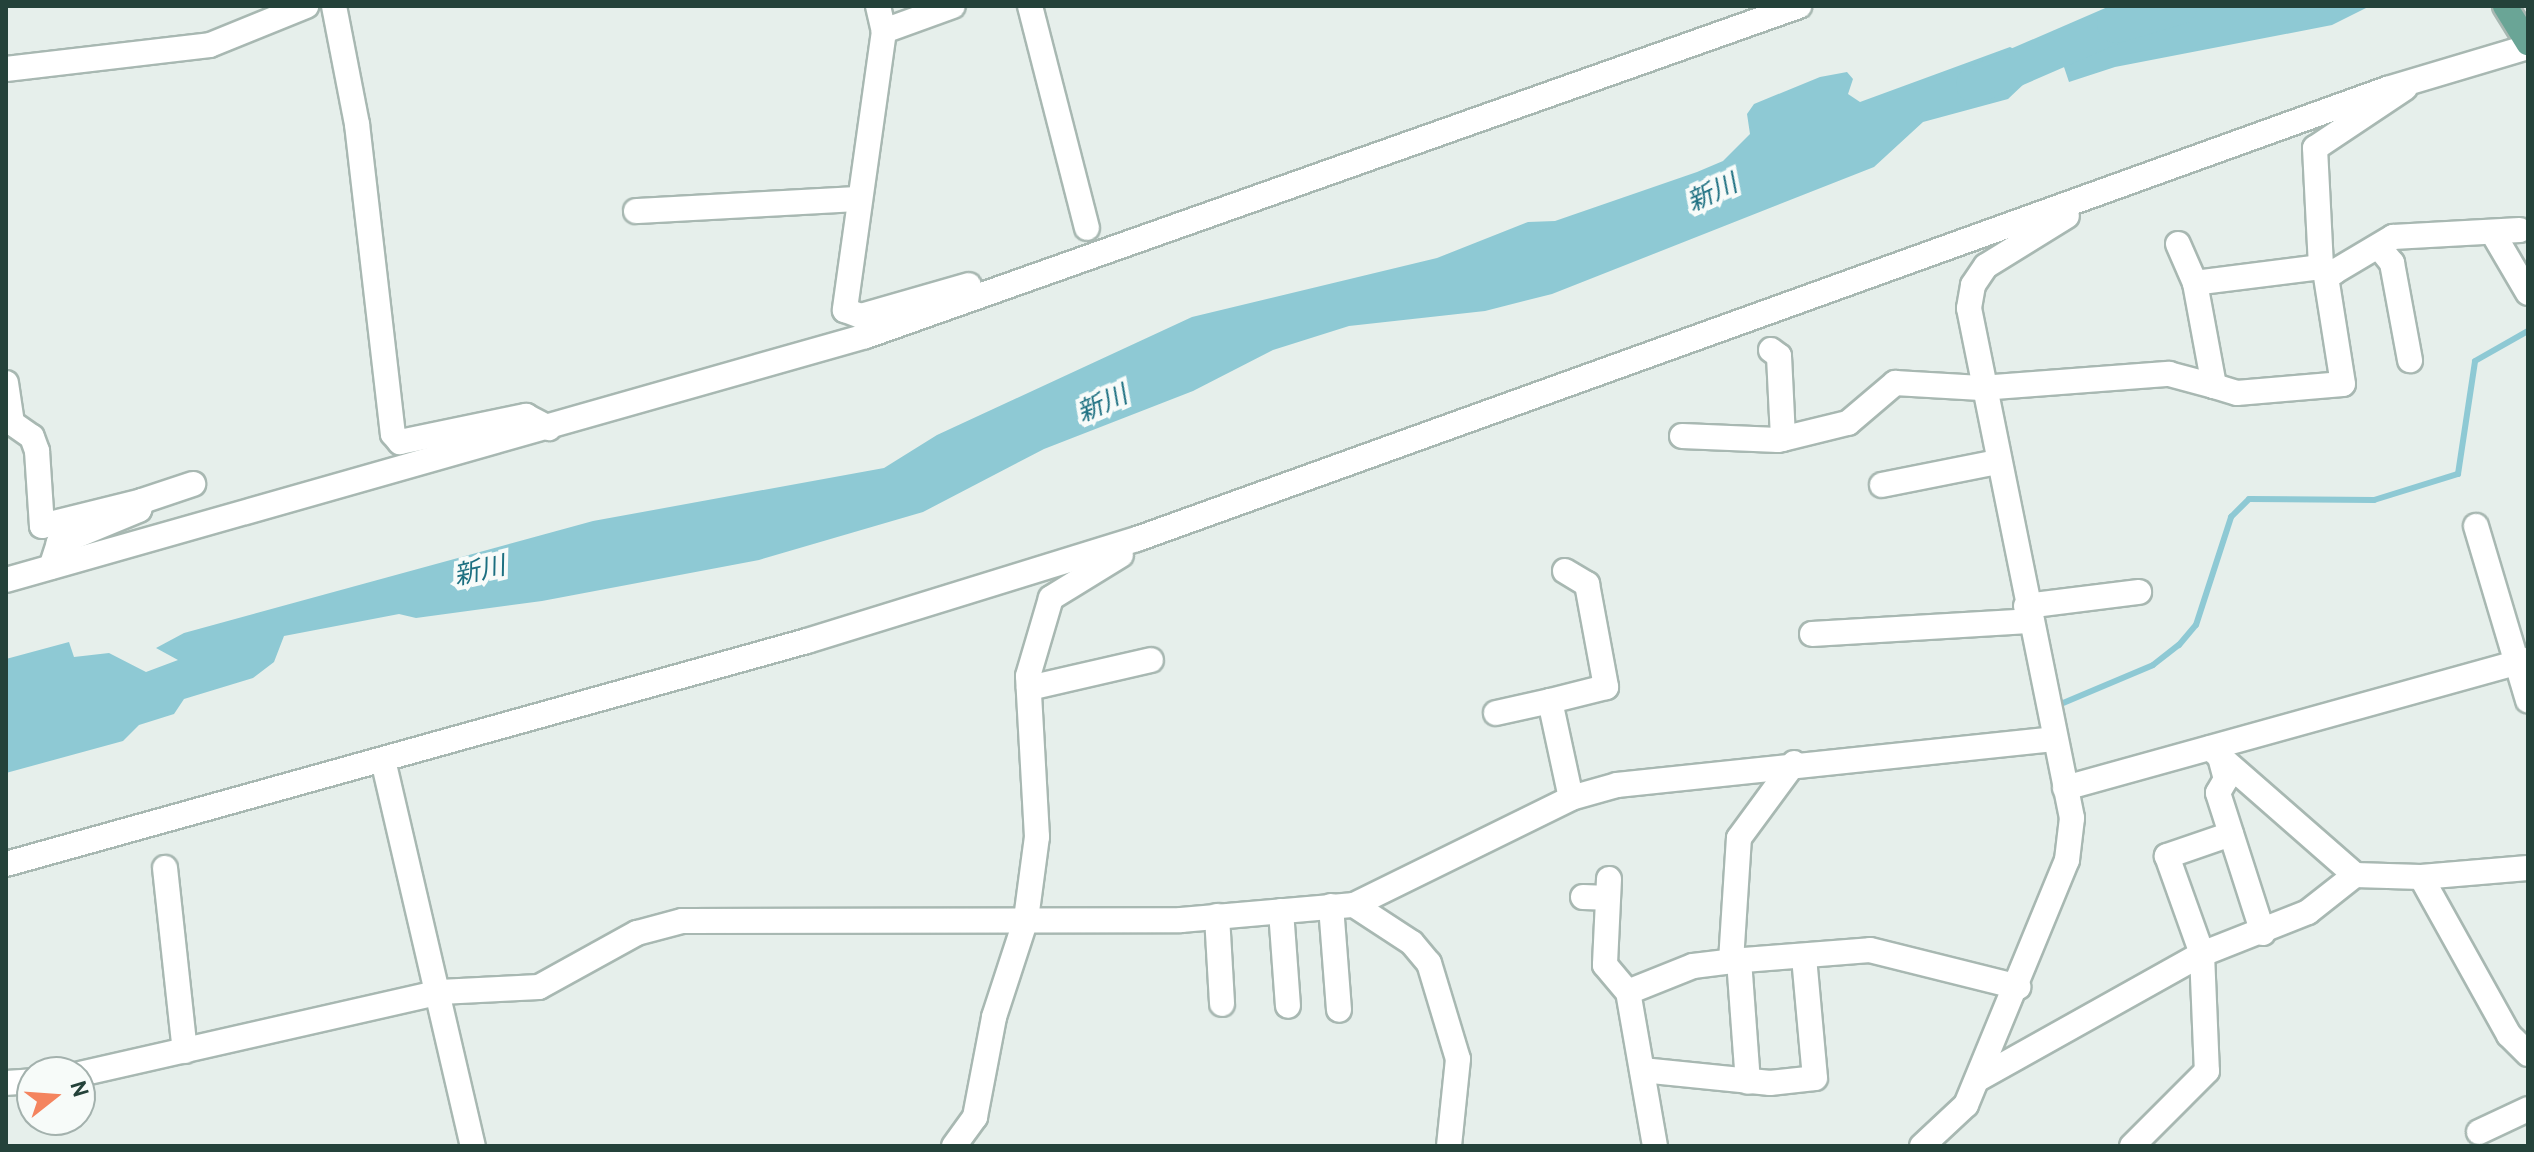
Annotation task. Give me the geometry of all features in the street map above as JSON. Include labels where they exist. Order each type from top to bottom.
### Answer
[{"type":"main road","points":[[2505,6],[2525,39]]},
{"type":"street","points":[[6,69],[210,45],[306,6]]},
{"type":"street","points":[[334,6],[357,124],[393,434],[400,442],[526,416],[549,428]]},
{"type":"street","points":[[721,376],[733,359],[826,330],[845,310],[884,31],[878,6]]},
{"type":"street","points":[[884,31],[953,6]]},
{"type":"street","points":[[1030,6],[1087,228]]},
{"type":"street","points":[[6,580],[549,428],[1000,291],[1799,6]]},
{"type":"street","points":[[6,864],[807,641],[1137,539],[2525,39]]},
{"type":"street","points":[[1682,436],[1783,439],[1848,423],[1895,383],[1981,388],[2169,374],[2252,393],[2343,384],[2323,268],[2315,148],[2387,106],[2412,81]]},
{"type":"street","points":[[636,211],[859,199]]},
{"type":"street","points":[[1922,1146],[1966,1105],[1980,1078],[2067,860],[2072,818],[1981,388],[1969,308],[1973,285],[1986,266],[2079,209],[2083,200]]},
{"type":"street","points":[[2195,283],[2323,268],[2334,272],[2393,237],[2494,235],[2520,230]]},
{"type":"street","points":[[2494,235],[2528,293]]},
{"type":"street","points":[[2178,244],[2195,283],[2214,386]]},
{"type":"street","points":[[2379,247],[2392,263],[2410,360]]},
{"type":"street","points":[[845,310],[861,316],[984,280],[1000,291]]},
{"type":"street","points":[[1771,350],[1779,356],[1783,439]]},
{"type":"street","points":[[6,383],[14,437],[32,437],[37,451],[42,526],[142,501],[193,484]]},
{"type":"street","points":[[1882,485],[1997,462]]},
{"type":"street","points":[[51,567],[59,543],[139,510],[142,501]]},
{"type":"street","points":[[2476,526],[2523,662],[2528,700]]},
{"type":"street","points":[[954,1146],[975,1117],[994,1017],[1026,919],[1037,837],[1029,688],[1051,598],[1137,539]]},
{"type":"street","points":[[1496,713],[1606,687],[1587,584],[1565,571]]},
{"type":"street","points":[[1812,634],[2028,614],[2139,592]]},
{"type":"street","points":[[1029,688],[1151,660]]},
{"type":"street","points":[[2065,788],[2215,752],[2523,662]]},
{"type":"street","points":[[1550,701],[1571,798]]},
{"type":"street","points":[[96,1070],[440,992],[539,987],[637,933],[682,921],[1217,916],[1343,906],[1571,798],[1617,785],[1794,763],[2054,739]]},
{"type":"street","points":[[2215,752],[2226,779],[2218,793],[2263,933]]},
{"type":"street","points":[[2215,752],[2355,875],[2421,877],[2528,868]]},
{"type":"street","points":[[383,760],[440,992],[473,1146]]},
{"type":"street","points":[[1748,1082],[1735,961],[1739,838],[1794,763]]},
{"type":"street","points":[[2132,1146],[2207,1071],[2202,954],[2167,856],[2231,834]]},
{"type":"street","points":[[165,868],[185,1051]]},
{"type":"street","points":[[1980,1078],[2202,954],[2263,933],[2308,912],[2355,875]]},
{"type":"street","points":[[2421,877],[2509,1035],[2528,1054]]},
{"type":"street","points":[[1583,897],[1608,889],[1605,965],[1628,992],[1655,1146]]},
{"type":"street","points":[[1339,1010],[1343,906]]},
{"type":"street","points":[[1343,906],[1412,943],[1429,963],[1458,1059],[1449,1146]]},
{"type":"street","points":[[1281,911],[1288,1006]]},
{"type":"street","points":[[1217,916],[1222,1004]]},
{"type":"street","points":[[1628,992],[1693,966],[1870,950],[2018,987]]},
{"type":"street","points":[[1642,1070],[1748,1082],[1815,1078],[1804,956]]},
{"type":"street","points":[[2479,1132],[2528,1109]]},
{"type":"water","points":[[2144,6],[2370,6],[2332,25],[2115,67],[2069,82],[2062,61],[2041,67],[2036,51],[2056,45],[2052,33]]},
{"type":"water","points":[[2010,47],[2018,51],[2027,81],[2008,99],[1923,122],[1874,167],[1552,294],[1485,311],[1349,326],[1273,350],[1193,391],[1044,449],[923,512],[759,560],[542,601],[416,618],[399,614],[284,636],[274,662],[253,678],[184,699],[174,714],[139,725],[123,741],[6,773],[6,659],[69,642],[74,657],[109,653],[146,672],[178,660],[156,648],[184,633],[593,521],[884,468],[937,435],[1192,317],[1437,258],[1528,222],[1555,221],[1697,172],[1723,161],[1750,134],[1747,114],[1754,104],[1820,77],[1847,72],[1853,79],[1848,94],[1860,102]]},
{"type":"waterway","name":"新川","points":[[1975,85],[2116,24],[2178,6]]},
{"type":"waterway","points":[[2056,706],[2153,665],[2179,645],[2196,625],[2231,517],[2249,499],[2374,500],[2458,474],[2475,361],[2528,331]]}]
